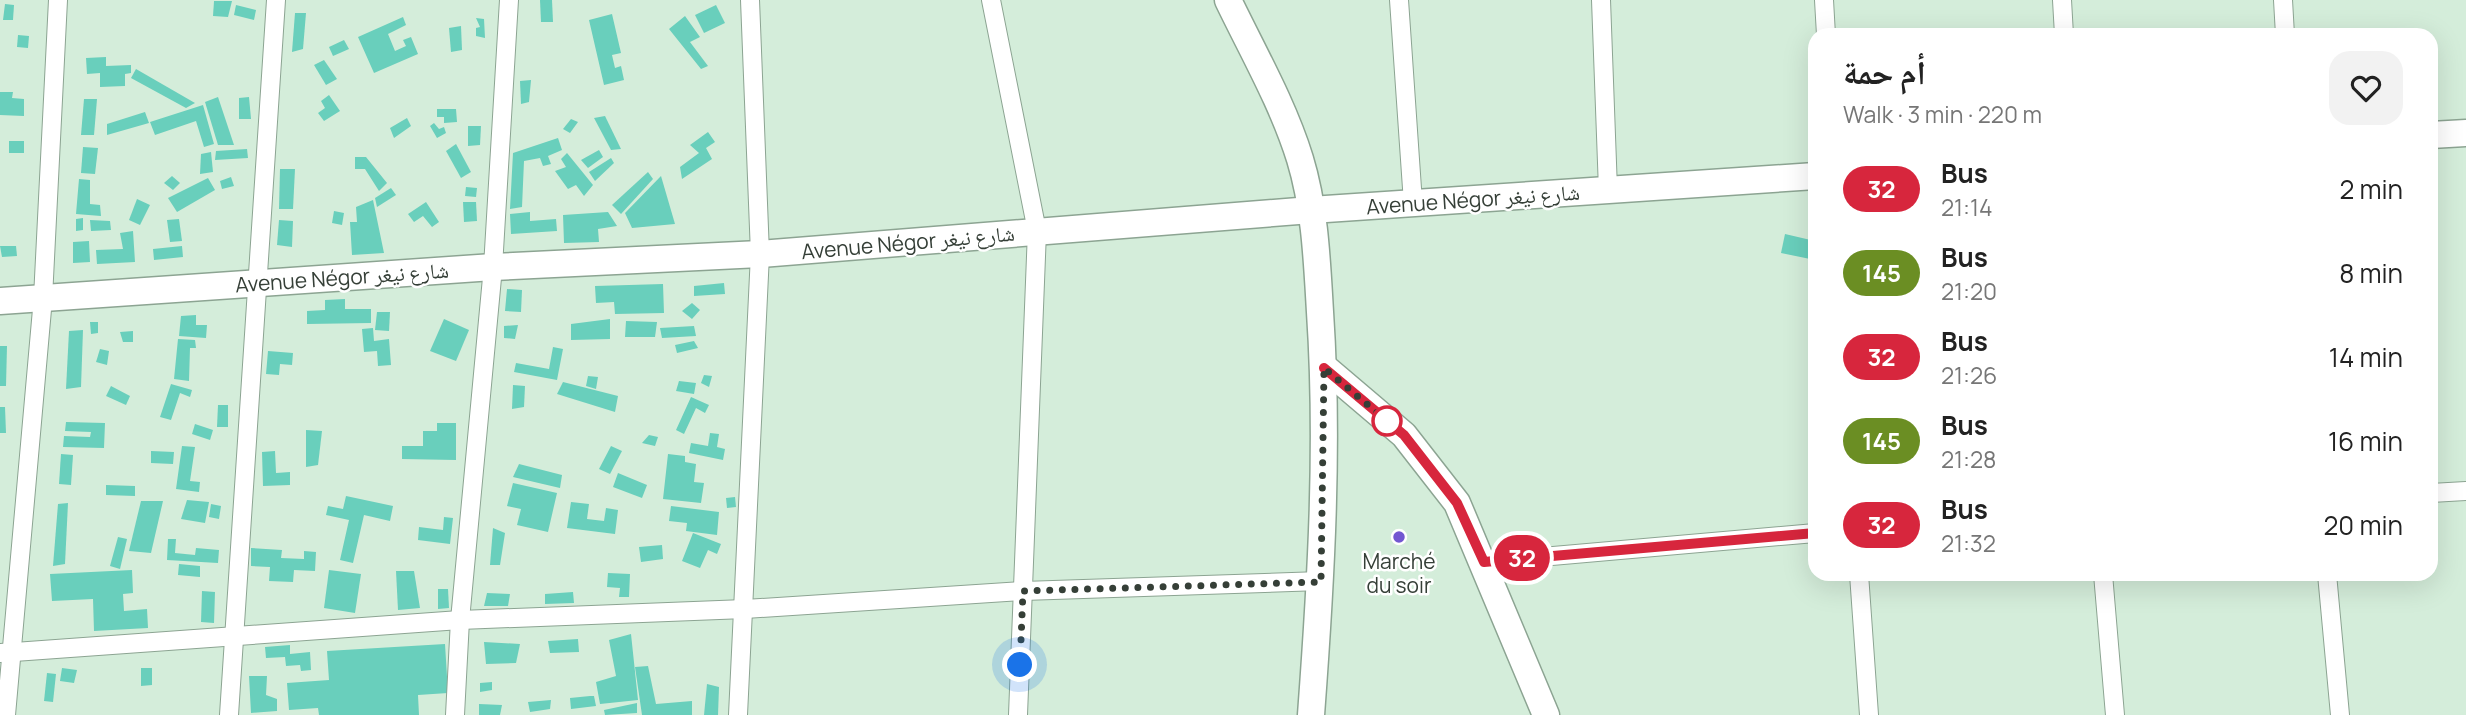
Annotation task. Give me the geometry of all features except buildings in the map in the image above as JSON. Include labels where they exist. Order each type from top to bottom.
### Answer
[{"type":"main road","points":[[1228,0],[1286,117],[1301,161],[1311,210],[1324,368],[1321,582],[1311,715]]},
{"type":"main road","points":[[2438,135],[2466,133]]},
{"type":"main road","name":"Avenue Négor شارع نيغر","points":[[0,300],[493,267],[760,254],[1311,210],[1808,176]]},
{"type":"main road","points":[[1324,368],[1404,435],[1457,503],[1546,715]]},
{"type":"street","points":[[6,715],[5,652],[43,298],[58,0]]},
{"type":"street","points":[[229,715],[276,0]]},
{"type":"street","points":[[455,715],[460,620],[493,267],[509,0]]},
{"type":"street","points":[[738,715],[746,609],[760,254],[750,0]]},
{"type":"street","points":[[991,0],[1037,231],[1018,715]]},
{"type":"street","points":[[1399,0],[1413,203]]},
{"type":"street","points":[[1601,0],[1608,190]]},
{"type":"street","points":[[1824,0],[1826,28]]},
{"type":"street","points":[[2062,0],[2064,28]]},
{"type":"street","points":[[2283,0],[2285,28]]},
{"type":"street","points":[[2438,493],[2466,491]]},
{"type":"street","points":[[1484,562],[1808,534]]},
{"type":"street","points":[[1859,581],[1869,715]]},
{"type":"street","points":[[2105,581],[2115,715]]},
{"type":"street","points":[[2328,581],[2340,715]]},
{"type":"street","points":[[5,652],[460,620],[746,609],[1023,591],[1321,582]]},
{"type":"bus line","name":"32","points":[[1324,368],[1404,435],[1457,503],[1484,562],[1808,534]]},
{"type":"place","name":"Marché du soir","points":[[1399,537]]},
{"type":"route","points":[[1020,665],[1023,591],[1321,582],[1324,368],[1387,421]]}]
